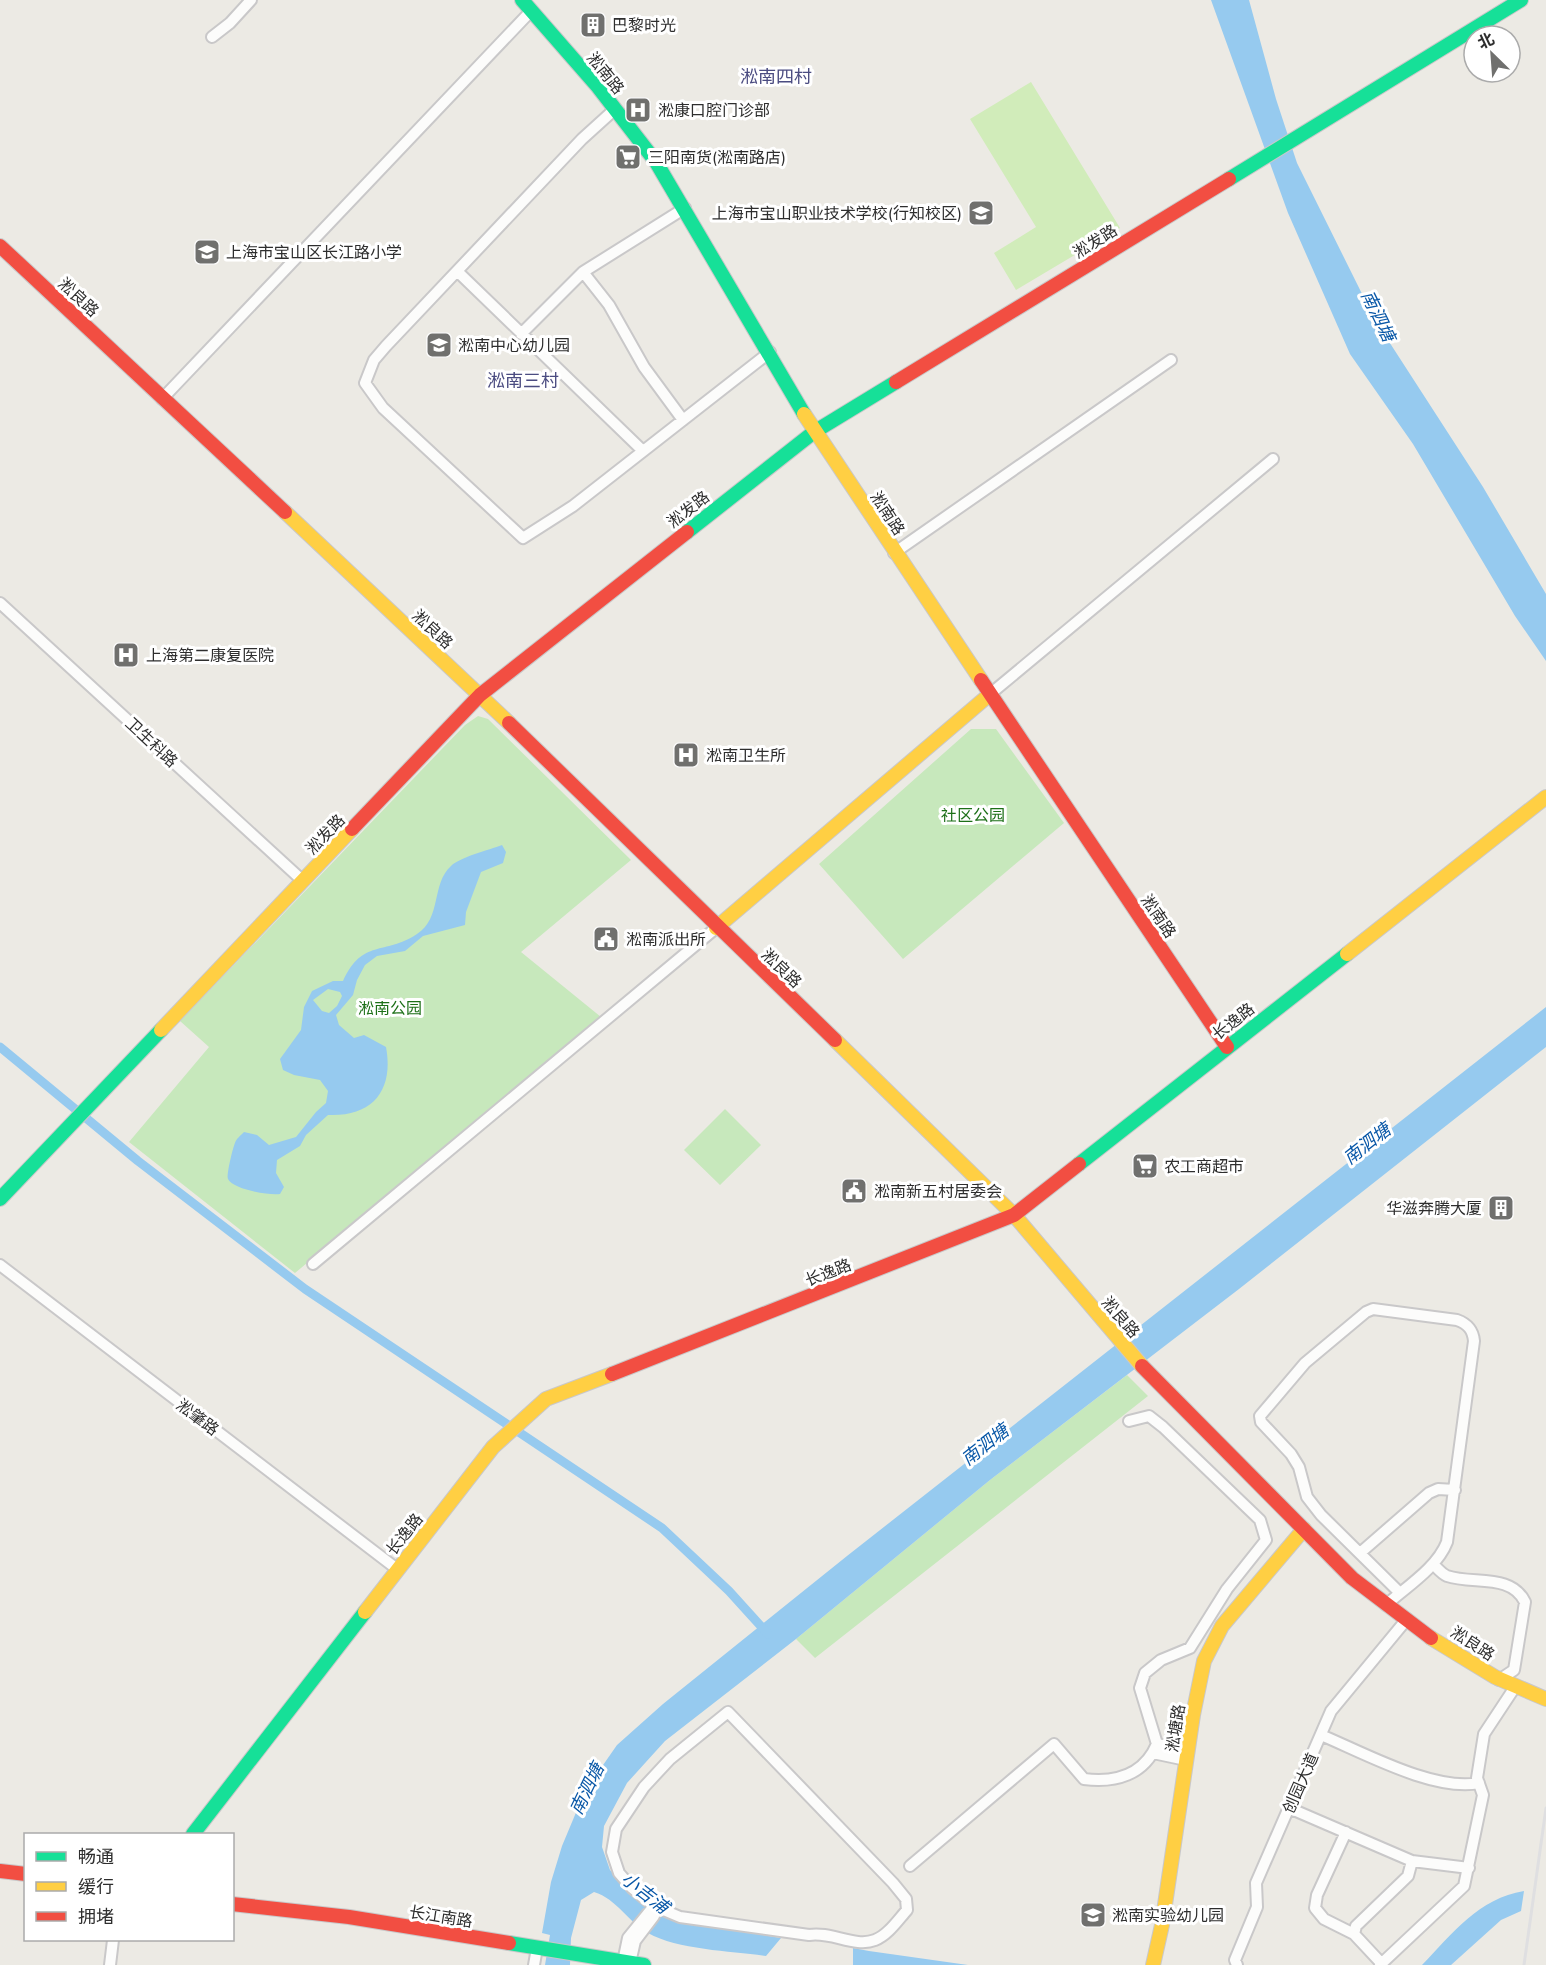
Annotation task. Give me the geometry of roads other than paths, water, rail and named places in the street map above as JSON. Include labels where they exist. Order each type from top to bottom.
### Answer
[{"type":"street","points":[[212,37],[230,23],[251,0]]},
{"type":"street","name":"淞发路","points":[[0,1199],[480,695],[814,432],[1303,130],[1521,0]]},
{"type":"street","points":[[162,399],[526,5]]},
{"type":"street","name":"淞南路","points":[[526,5],[598,87],[656,162],[770,352],[814,432],[1227,1047]]},
{"type":"street","points":[[614,110],[582,139],[374,360],[365,383],[383,408],[523,538],[573,506],[770,352]]},
{"type":"street","points":[[521,334],[583,272],[685,208]]},
{"type":"street","name":"淞良路","points":[[0,246],[480,695],[1014,1215],[1114,1336],[1147,1372],[1352,1578],[1386,1605],[1499,1680],[1546,1698]]},
{"type":"street","points":[[458,272],[643,452]]},
{"type":"street","points":[[583,272],[609,305],[644,367],[683,420]]},
{"type":"street","points":[[894,553],[1171,360]]},
{"type":"street","points":[[313,1264],[717,928],[989,695],[1273,459]]},
{"type":"street","name":"卫生科路","points":[[0,603],[303,881]]},
{"type":"street","name":"长逸路","points":[[194,1833],[397,1569],[502,1438],[546,1399],[734,1328],[1014,1215],[1546,797]]},
{"type":"street","name":"淞肇路","points":[[0,1265],[397,1569]]},
{"type":"street","points":[[1386,1605],[1400,1593],[1433,1564],[1447,1542],[1474,1341],[1471,1329],[1457,1320],[1373,1309],[1365,1312],[1305,1363],[1260,1416],[1261,1422],[1291,1454],[1299,1467],[1307,1497],[1321,1515],[1400,1593]]},
{"type":"street","points":[[910,1866],[1054,1744],[1084,1779],[1102,1781],[1132,1774],[1151,1758],[1155,1748],[1140,1688],[1145,1673],[1161,1659],[1190,1648],[1227,1589],[1266,1540],[1260,1520],[1163,1426],[1149,1416],[1129,1420]]},
{"type":"street","points":[[1360,1553],[1428,1493],[1438,1489],[1455,1490]]},
{"type":"street","name":"淞塘路","points":[[1152,1965],[1162,1925],[1187,1755],[1204,1661],[1222,1626],[1304,1529]]},
{"type":"street","points":[[1433,1564],[1445,1576],[1510,1585],[1521,1594],[1525,1602],[1514,1670],[1499,1680]]},
{"type":"street","name":"创园大道","points":[[1237,1965],[1235,1960],[1257,1907],[1256,1883],[1331,1711],[1407,1619]]},
{"type":"street","points":[[1346,1832],[1317,1895],[1315,1908],[1324,1919],[1354,1934],[1381,1964],[1464,1886],[1483,1795],[1477,1778],[1484,1734],[1515,1688]]},
{"type":"street","points":[[728,1712],[893,1883],[906,1899],[907,1910],[875,1940],[858,1942],[822,1933],[808,1935],[680,1917],[655,1911],[619,1873],[612,1852],[616,1829],[644,1787],[670,1758],[728,1712]]},
{"type":"street","points":[[1321,1735],[1421,1777],[1470,1785],[1479,1783]]},
{"type":"street","points":[[1155,1748],[1187,1755]]},
{"type":"street","points":[[1289,1808],[1412,1861],[1469,1868]]},
{"type":"street","points":[[1354,1934],[1356,1926],[1408,1876],[1412,1861]]},
{"type":"street","points":[[0,1871],[24,1875]]},
{"type":"street","name":"长江南路","points":[[234,1904],[349,1917],[633,1963]]},
{"type":"street","points":[[633,1963],[634,1936],[655,1911]]},
{"type":"street","points":[[110,1965],[113,1941]]},
{"type":"street","points":[[534,1965],[542,1949]]},
{"type":"water","points":[[1211,0],[1249,0],[1276,99],[1297,163],[1375,320],[1483,487],[1546,594],[1546,661],[1515,616],[1413,444],[1350,354],[1288,213]]},
{"type":"water","points":[[502,845],[506,852],[503,863],[481,872],[466,912],[465,925],[423,936],[405,951],[377,956],[365,965],[357,980],[353,995],[336,1015],[339,1025],[354,1038],[364,1035],[386,1047],[387,1076],[377,1098],[368,1106],[357,1111],[328,1115],[306,1135],[300,1146],[277,1160],[276,1173],[284,1187],[280,1194],[252,1191],[231,1183],[228,1177],[233,1150],[236,1140],[244,1132],[257,1135],[269,1145],[296,1137],[326,1103],[328,1091],[320,1080],[294,1075],[283,1070],[280,1059],[301,1030],[304,1007],[312,991],[333,981],[343,981],[358,959],[367,953],[405,941],[417,934],[430,919],[441,882],[451,866],[468,857]],"holes":[[[328,989],[340,992],[342,996],[337,1006],[329,1013],[322,1011],[313,1000]]]},
{"type":"water","name":"南泗塘","points":[[1546,1007],[1546,1047],[1239,1289],[990,1480],[796,1639],[665,1741],[627,1783],[604,1826],[602,1847],[610,1870],[643,1905],[667,1918],[781,1938],[766,1956],[706,1949],[660,1939],[634,1923],[602,1895],[594,1892],[581,1900],[571,1938],[570,1965],[545,1965],[550,1935],[542,1933],[551,1882],[562,1846],[585,1791],[617,1745],[663,1704],[847,1556]]},
{"type":"water","points":[[1524,1891],[1521,1911],[1501,1920],[1451,1965],[1422,1965],[1467,1919],[1480,1909],[1493,1901]]},
{"type":"water","points":[[853,1948],[869,1951],[968,1965],[853,1965]]},
{"type":"waterway","points":[[0,1047],[138,1161],[305,1289],[662,1528],[729,1591],[768,1634]]},
{"type":"railway","points":[[1524,1965],[1546,1808]]},
{"type":"place","name":"巴黎时光","points":[[593,25]]},
{"type":"place","name":"淞康口腔门诊部","points":[[638,110]]},
{"type":"place","name":"三阳南货(淞南路店)","points":[[628,157]]},
{"type":"place","name":"上海市宝山职业技术学校(行知校区)","points":[[981,213]]},
{"type":"place","name":"上海市宝山区长江路小学","points":[[207,252]]},
{"type":"place","name":"淞南中心幼儿园","points":[[439,345]]},
{"type":"place","name":"上海第二康复医院","points":[[126,655]]},
{"type":"place","name":"淞南卫生所","points":[[686,755]]},
{"type":"place","name":"淞南派出所","points":[[606,939]]},
{"type":"place","name":"农工商超市","points":[[1145,1166]]},
{"type":"place","name":"淞南新五村居委会","points":[[854,1191]]},
{"type":"place","name":"华滋奔腾大厦","points":[[1501,1208]]},
{"type":"place","name":"淞南实验幼儿园","points":[[1093,1915]]},
{"type":"district","name":"淞南四村","points":[[776,77]]},
{"type":"district","name":"淞南三村","points":[[523,381]]},
{"type":"park label","name":"社区公园","points":[[973,815]]},
{"type":"park label","name":"淞南公园","points":[[390,1008]]},
{"type":"water label","name":"小吉浦","points":[[645,1893]]}]
